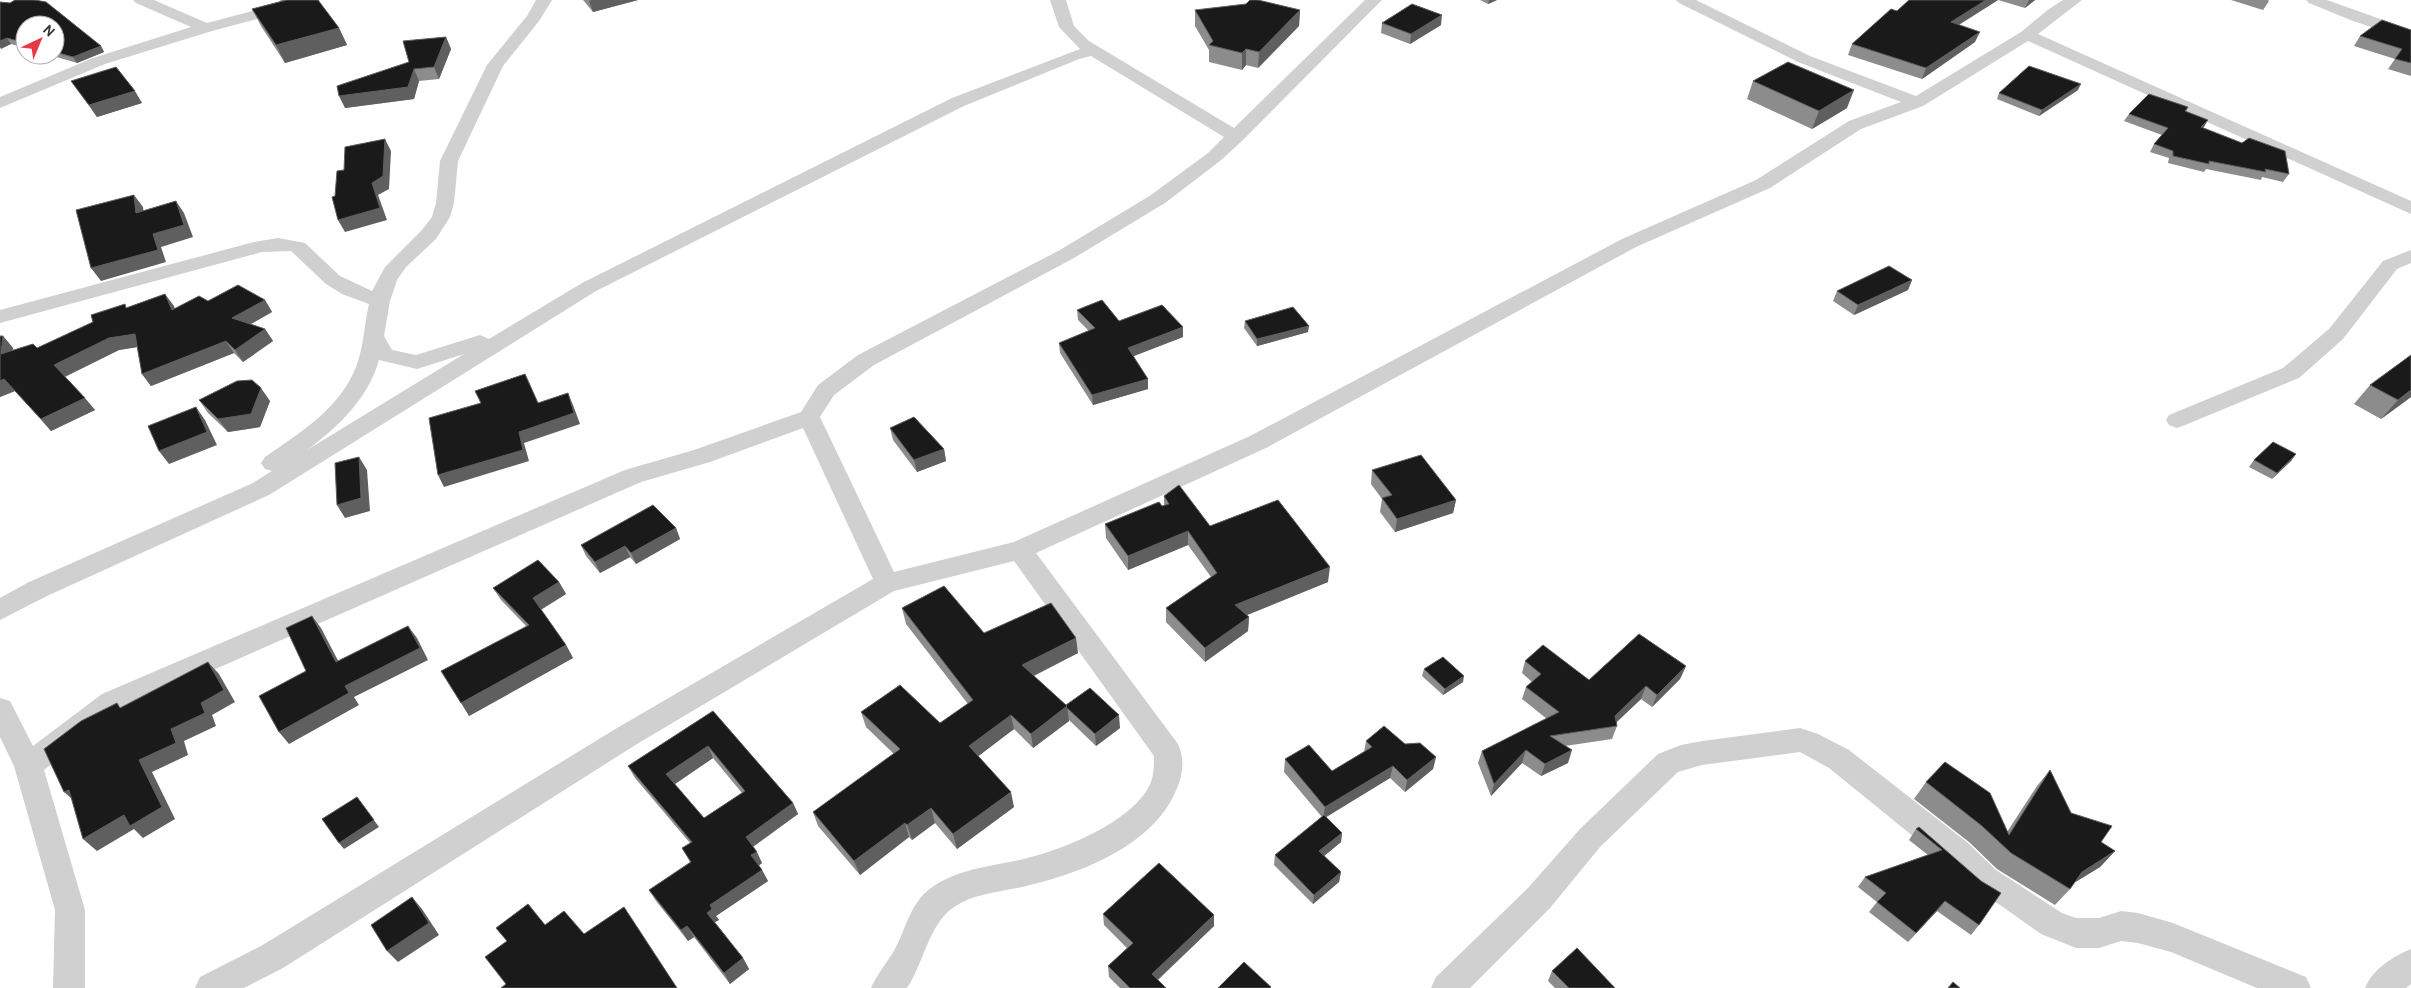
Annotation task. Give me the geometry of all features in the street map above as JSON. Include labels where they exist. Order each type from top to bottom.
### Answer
[{"type":"street","points":[[141,0],[206,28]]},
{"type":"street","points":[[0,103],[76,69],[206,28],[312,0]]},
{"type":"street","points":[[208,512],[333,419],[355,388],[367,365],[379,300],[390,274],[400,262],[426,239],[441,217],[446,201],[446,172],[449,161],[494,65],[534,18],[544,0]]},
{"type":"street","points":[[1058,0],[1066,27],[1083,44],[1236,137]]},
{"type":"street","points":[[28,766],[112,702],[633,476],[702,456],[809,417],[826,390],[866,360],[1067,254],[1158,198],[1214,157],[1374,0]]},
{"type":"street","points":[[1684,0],[1804,59],[1917,102]]},
{"type":"street","points":[[211,988],[272,957],[627,736],[887,583],[1020,550],[1258,442],[1629,243],[1763,184],[1855,125],[1917,102],[2027,35],[2054,12],[2074,0]]},
{"type":"street","points":[[2314,0],[2358,18],[2411,35]]},
{"type":"street","points":[[2027,35],[2411,208]]},
{"type":"street","points":[[0,610],[38,589],[261,489],[589,287],[958,102],[1093,50]]},
{"type":"street","points":[[0,317],[261,246],[280,243],[297,245],[331,278],[349,290],[379,300]]},
{"type":"street","points":[[2177,420],[2290,373],[2336,334],[2390,265],[2411,256]]},
{"type":"street","points":[[373,335],[385,356],[418,362],[481,342],[536,319]]},
{"type":"street","points":[[809,417],[887,583]]},
{"type":"street","points":[[887,988],[911,951],[921,922],[940,900],[965,887],[1037,870],[1090,849],[1126,829],[1148,809],[1162,790],[1168,769],[1168,753],[1020,550]]},
{"type":"street","points":[[0,709],[28,766],[70,910],[69,988]]},
{"type":"street","points":[[1447,988],[1452,981],[1539,898],[1590,838],[1668,763],[1681,757],[1702,753],[1800,740],[1808,742],[1839,758],[1957,853],[1985,880],[2011,894],[2038,916],[2052,924],[2076,933],[2099,933],[2121,926],[2138,928],[2173,938],[2294,988]]},
{"type":"street","points":[[237,988],[272,957]]},
{"type":"street","points":[[2381,988],[2411,964]]},
{"type":"building","points":[[15,0],[46,2],[62,15],[15,15],[15,40],[7,38],[0,41],[0,2],[10,3]]},
{"type":"building","points":[[287,0],[318,0],[339,28],[276,45],[252,9]]},
{"type":"building","points":[[1250,0],[1258,0],[1300,10],[1259,52],[1246,49],[1242,53],[1209,45],[1213,41],[1195,10],[1246,4]]},
{"type":"building","points":[[1909,0],[1986,0],[1951,22],[1980,32],[1926,68],[1852,44],[1891,9],[1897,11]]},
{"type":"building","points":[[1412,4],[1442,15],[1411,34],[1382,23]]},
{"type":"building","points":[[65,17],[101,46],[73,57],[65,55]]},
{"type":"building","points":[[2382,20],[2411,30],[2411,63],[2395,59],[2402,49],[2360,36]]},
{"type":"building","points":[[446,37],[434,67],[414,69],[408,87],[339,96],[337,86],[409,62],[403,41]]},
{"type":"building","points":[[1788,62],[1854,90],[1819,111],[1753,81]]},
{"type":"building","points":[[2029,66],[2081,84],[2042,110],[1999,93]]},
{"type":"building","points":[[116,67],[135,91],[89,105],[71,81]]},
{"type":"building","points":[[2149,94],[2188,107],[2185,111],[2208,120],[2201,127],[2242,143],[2249,138],[2285,151],[2289,174],[2265,169],[2266,172],[2209,161],[2209,164],[2173,156],[2173,151],[2154,144],[2168,128],[2129,114]]},
{"type":"building","points":[[385,139],[383,176],[372,183],[380,208],[338,220],[332,197],[335,196],[337,171],[344,170],[345,147]]},
{"type":"building","points":[[134,195],[136,213],[176,201],[184,225],[153,234],[158,250],[91,268],[76,210]]},
{"type":"building","points":[[1889,266],[1912,280],[1858,305],[1837,291]]},
{"type":"building","points":[[238,285],[265,300],[232,318],[265,329],[235,350],[226,341],[142,374],[135,334],[109,338],[54,365],[85,398],[41,419],[4,379],[0,381],[0,336],[3,336],[1,354],[33,344],[37,348],[93,322],[91,315],[125,304],[126,308],[165,294],[172,310],[199,296],[208,301]]},
{"type":"building","points":[[1102,300],[1119,321],[1162,305],[1183,327],[1128,348],[1148,379],[1092,395],[1059,343],[1095,328],[1077,310]]},
{"type":"building","points":[[1293,307],[1309,326],[1257,339],[1245,321]]},
{"type":"building","points":[[2411,355],[2411,390],[2398,400],[2370,385]]},
{"type":"building","points":[[525,374],[538,403],[568,393],[574,413],[519,432],[523,450],[438,475],[429,418],[481,403],[475,391]]},
{"type":"building","points":[[252,380],[261,388],[251,414],[218,419],[199,400],[237,381]]},
{"type":"building","points":[[196,407],[207,432],[159,451],[148,426]]},
{"type":"building","points":[[914,417],[944,449],[914,460],[890,428]]},
{"type":"building","points":[[2273,442],[2296,454],[2277,473],[2254,460]]},
{"type":"building","points":[[1421,455],[1456,500],[1397,519],[1382,498],[1392,495],[1372,470]]},
{"type":"building","points":[[359,457],[361,498],[337,505],[335,463]]},
{"type":"building","points":[[1179,485],[1210,526],[1278,500],[1330,567],[1235,605],[1249,617],[1205,648],[1166,608],[1217,573],[1188,531],[1128,556],[1105,524],[1159,502],[1162,506],[1169,504],[1164,496]]},
{"type":"building","points":[[653,505],[676,528],[631,553],[625,546],[595,562],[581,545]]},
{"type":"building","points":[[538,560],[559,582],[533,598],[566,645],[461,703],[441,671],[529,625],[493,588]]},
{"type":"building","points":[[944,586],[984,633],[1051,603],[1076,638],[1022,665],[1067,706],[1031,734],[1011,715],[969,746],[1011,792],[953,834],[931,808],[907,825],[905,823],[854,861],[813,812],[900,749],[861,712],[900,685],[940,723],[973,700],[902,608]]},
{"type":"building","points":[[312,616],[336,662],[408,626],[420,648],[345,686],[349,693],[279,732],[259,696],[306,671],[286,628]]},
{"type":"building","points":[[1639,634],[1686,666],[1657,695],[1646,686],[1615,716],[1617,726],[1550,736],[1572,750],[1545,764],[1526,750],[1494,784],[1482,751],[1559,712],[1526,687],[1541,674],[1525,661],[1543,645],[1589,680]]},
{"type":"building","points":[[1443,657],[1464,676],[1445,689],[1424,669]]},
{"type":"building","points":[[208,662],[224,690],[201,703],[205,713],[171,729],[176,743],[139,760],[162,807],[130,826],[124,815],[83,839],[69,790],[64,792],[44,749],[81,721],[117,703],[120,708]]},
{"type":"building","points":[[1090,688],[1119,715],[1095,734],[1066,707],[1066,705]]},
{"type":"building","points":[[713,711],[793,803],[746,837],[757,852],[751,855],[762,870],[710,905],[712,909],[707,913],[743,958],[724,973],[687,926],[681,930],[649,890],[691,862],[682,848],[692,842],[628,766]],"holes":[[[708,746],[745,791],[704,818],[666,774]]]},
{"type":"building","points":[[1384,726],[1405,744],[1420,743],[1436,757],[1407,780],[1393,766],[1325,807],[1285,759],[1309,745],[1332,771],[1372,747],[1366,741]]},
{"type":"building","points":[[1945,762],[1990,793],[2009,835],[2050,770],[2071,813],[2112,826],[2101,842],[2115,851],[2082,872],[2070,889],[2011,853],[1982,826],[1926,782]]},
{"type":"building","points":[[357,797],[374,820],[339,843],[322,819]]},
{"type":"building","points":[[1324,815],[1342,833],[1319,851],[1341,872],[1314,895],[1275,855]]},
{"type":"building","points":[[1919,827],[1981,881],[2001,893],[1979,925],[1945,901],[1916,933],[1877,902],[1886,893],[1865,877],[1942,850],[1916,829]]},
{"type":"building","points":[[1159,863],[1214,915],[1152,974],[1166,988],[1130,988],[1108,966],[1133,943],[1103,914]]},
{"type":"building","points":[[412,897],[429,923],[387,951],[371,925]]},
{"type":"building","points":[[528,904],[545,925],[564,911],[584,934],[624,907],[677,988],[501,988],[506,984],[485,957],[507,941],[496,928]]},
{"type":"building","points":[[1577,948],[1615,988],[1569,988],[1552,971]]},
{"type":"building","points":[[1244,962],[1271,987],[1218,988]]},
{"type":"building","points":[[1953,982],[1960,988],[1948,988]]}]
